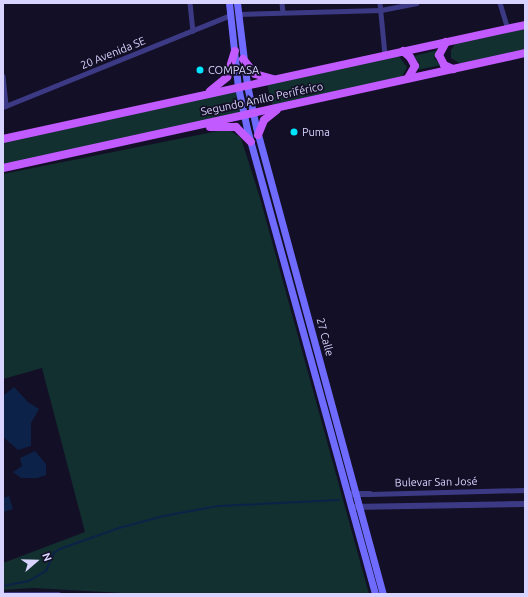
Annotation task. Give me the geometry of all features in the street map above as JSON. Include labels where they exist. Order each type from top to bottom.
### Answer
[{"type":"main road","points":[[229,3],[234,15],[243,59],[242,86]]},
{"type":"main road","points":[[237,3],[234,15],[235,51],[242,86]]},
{"type":"main road","name":"Segundo Anillo Periférico","points":[[3,139],[525,25]]},
{"type":"main road","points":[[446,42],[439,55],[444,65],[453,69]]},
{"type":"main road","points":[[202,95],[223,83],[235,51]]},
{"type":"main road","points":[[403,52],[410,57],[415,66],[408,78]]},
{"type":"main road","name":"Segundo Anillo Periférico","points":[[3,168],[525,53]]},
{"type":"main road","points":[[243,59],[255,74],[275,80]]},
{"type":"main road","name":"27 Calle","points":[[242,86],[248,114],[251,142],[375,594]]},
{"type":"main road","points":[[258,135],[264,120],[288,105]]},
{"type":"main road","name":"27 Calle","points":[[248,114],[258,135],[383,594]]},
{"type":"main road","points":[[163,132],[228,125],[236,127],[251,142]]},
{"type":"street","points":[[190,3],[193,30]]},
{"type":"street","points":[[282,3],[283,12]]},
{"type":"street","points":[[380,3],[385,55]]},
{"type":"street","name":"20 Avenida SE","points":[[4,106],[234,15],[283,12],[381,10],[416,3]]},
{"type":"street","points":[[500,3],[508,29]]},
{"type":"street","points":[[3,76],[4,106]]},
{"type":"street","name":"Bulevar San José","points":[[348,494],[525,490]]},
{"type":"street","points":[[351,507],[525,504]]},
{"type":"street","points":[[6,594],[59,594]]},
{"type":"green space","points":[[525,28],[525,49],[461,64],[451,58],[451,50],[456,43]]},
{"type":"green space","points":[[438,50],[434,58],[441,65],[417,70],[420,64],[414,56]]},
{"type":"green space","points":[[398,55],[407,67],[402,77],[272,106],[267,83]]},
{"type":"green space","points":[[238,88],[243,114],[3,165],[3,141]]},
{"type":"green space","points":[[228,129],[241,138],[260,198],[369,594],[140,594],[33,588],[3,590],[3,563],[85,532],[42,368],[3,379],[3,174]]},
{"type":"water","points":[[14,387],[28,402],[39,409],[31,423],[31,446],[18,450],[3,437],[3,396]]},
{"type":"water","points":[[35,451],[46,464],[46,475],[37,478],[21,478],[13,472],[22,466],[20,458]]},
{"type":"water","points":[[9,496],[13,509],[3,512],[3,498]]},
{"type":"waterway","points":[[3,586],[29,581],[46,571],[54,553],[60,549],[119,528],[164,516],[218,506],[339,500]]},
{"type":"place","name":"COMPASA","points":[[200,70]]},
{"type":"place","name":"Puma","points":[[294,132]]}]
